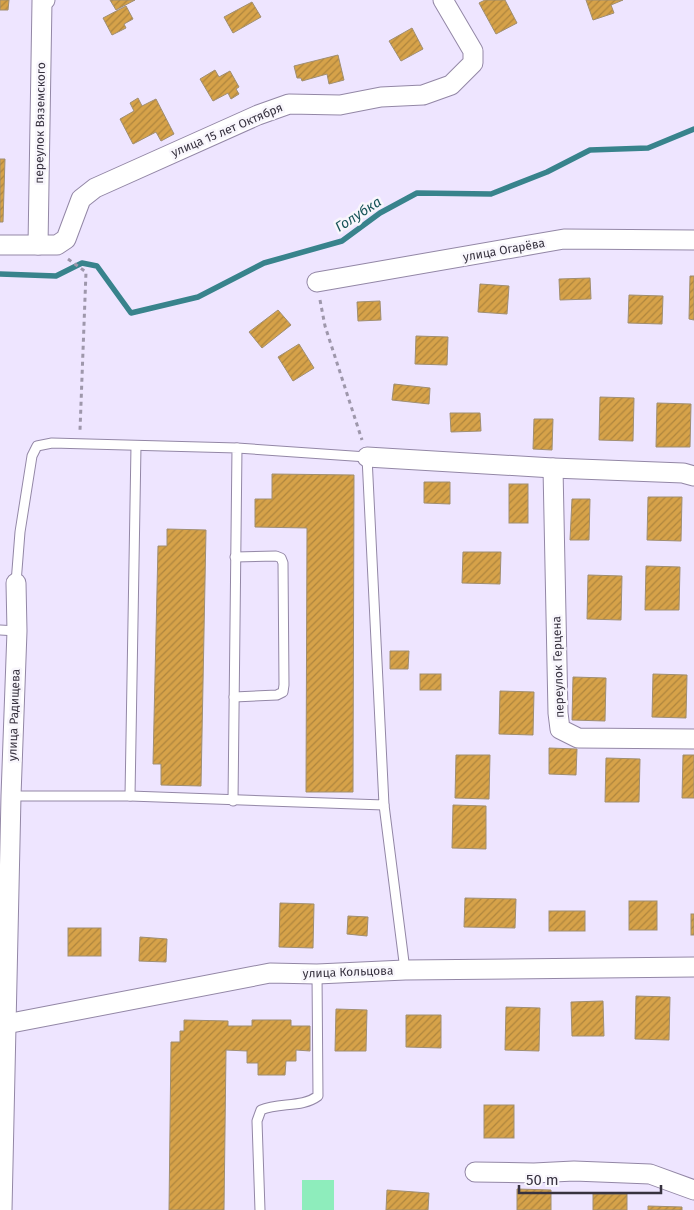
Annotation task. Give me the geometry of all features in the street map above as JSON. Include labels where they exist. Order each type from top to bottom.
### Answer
[{"type":"street","name":"улица 15 лет Октября","points":[[0,245],[57,245],[66,239],[81,199],[95,188],[258,115],[289,104],[340,105],[381,98],[423,95],[451,85],[473,63],[473,51],[442,0]]},
{"type":"street","name":"переулок Вяземского","points":[[38,245],[43,1]]},
{"type":"street","name":"улица Огарёва","points":[[317,282],[564,240],[694,240]]},
{"type":"street","points":[[367,457],[553,468],[683,473],[694,476]]},
{"type":"street","name":"переулок Герцена","points":[[553,468],[558,713],[560,729],[578,738],[694,739]]},
{"type":"street","name":"улица Радищева","points":[[2,1210],[3,1062],[6,1024],[9,631],[16,583]]},
{"type":"street","name":"улица Кольцова","points":[[6,1024],[270,973],[317,974],[405,970],[694,967]]},
{"type":"street","points":[[475,1172],[534,1173],[574,1171],[650,1174],[694,1190]]},
{"type":"lane","name":"улица Радищева","points":[[16,583],[20,532],[32,456],[37,446],[52,443],[79,445]]},
{"type":"lane","points":[[79,445],[237,448],[367,457],[384,805],[405,970]]},
{"type":"lane","points":[[130,796],[136,446]]},
{"type":"lane","points":[[233,800],[237,448]]},
{"type":"lane","points":[[234,697],[277,695],[283,692],[284,686],[283,563],[281,558],[276,556],[235,557]]},
{"type":"lane","points":[[7,806],[130,796],[384,805]]},
{"type":"lane","points":[[260,1210],[257,1121],[261,1110],[270,1106],[310,1102],[318,1096],[317,974]]},
{"type":"path","points":[[74,262],[86,272],[79,445]]},
{"type":"path","points":[[317,282],[325,326],[367,457]]},
{"type":"green space","points":[[302,1180],[334,1180],[334,1210],[302,1210]]},
{"type":"building","points":[[0,0],[9,0],[8,10],[0,10]]},
{"type":"building","points":[[110,0],[135,0],[116,10]]},
{"type":"building","points":[[485,0],[505,0],[517,23],[496,34],[479,3]]},
{"type":"building","points":[[586,0],[623,0],[611,5],[614,13],[593,20]]},
{"type":"building","points":[[252,2],[261,17],[233,33],[224,17]]},
{"type":"building","points":[[126,6],[133,19],[124,24],[126,28],[112,35],[103,18]]},
{"type":"building","points":[[412,28],[423,49],[401,61],[389,41]]},
{"type":"building","points":[[338,55],[344,80],[329,84],[327,74],[302,81],[301,78],[297,78],[294,66]]},
{"type":"building","points":[[215,70],[219,77],[230,71],[239,87],[236,89],[239,94],[231,99],[228,93],[213,101],[200,79]]},
{"type":"building","points":[[138,98],[142,106],[156,99],[174,134],[161,141],[156,132],[133,144],[120,119],[134,111],[130,103]]},
{"type":"building","points":[[0,159],[5,159],[3,222],[0,222]]},
{"type":"building","points":[[690,276],[694,276],[694,320],[689,319]]},
{"type":"building","points":[[590,278],[591,299],[560,300],[559,279]]},
{"type":"building","points":[[480,284],[509,286],[507,314],[478,312]]},
{"type":"building","points":[[629,295],[663,296],[662,324],[628,323]]},
{"type":"building","points":[[380,301],[381,320],[358,321],[357,302]]},
{"type":"building","points":[[278,310],[291,325],[262,348],[249,332]]},
{"type":"building","points":[[416,336],[448,337],[447,365],[415,364]]},
{"type":"building","points":[[299,344],[314,368],[293,381],[278,357]]},
{"type":"building","points":[[394,384],[430,388],[429,404],[392,400]]},
{"type":"building","points":[[600,397],[634,398],[633,441],[599,440]]},
{"type":"building","points":[[657,403],[691,404],[690,447],[656,447]]},
{"type":"building","points":[[450,413],[480,413],[481,431],[451,432]]},
{"type":"building","points":[[534,419],[553,419],[552,450],[533,449]]},
{"type":"building","points":[[272,474],[354,475],[353,792],[306,792],[307,528],[255,527],[255,499],[272,499]]},
{"type":"building","points":[[424,482],[450,482],[450,504],[424,503]]},
{"type":"building","points":[[509,484],[528,484],[528,523],[509,523]]},
{"type":"building","points":[[648,497],[682,497],[681,541],[647,540]]},
{"type":"building","points":[[572,499],[590,499],[589,540],[570,540]]},
{"type":"building","points":[[167,529],[206,530],[201,786],[161,785],[161,764],[153,764],[158,546],[167,546]]},
{"type":"building","points":[[463,552],[501,552],[500,584],[462,583]]},
{"type":"building","points":[[646,566],[680,567],[679,610],[645,610]]},
{"type":"building","points":[[588,575],[622,576],[621,620],[587,619]]},
{"type":"building","points":[[390,651],[409,651],[408,669],[390,669]]},
{"type":"building","points":[[420,674],[441,674],[441,690],[420,690]]},
{"type":"building","points":[[653,674],[687,675],[686,718],[652,717]]},
{"type":"building","points":[[573,677],[606,678],[605,721],[572,720]]},
{"type":"building","points":[[500,691],[534,692],[533,735],[499,734]]},
{"type":"building","points":[[549,748],[577,749],[576,775],[549,774]]},
{"type":"building","points":[[456,755],[490,755],[489,799],[455,798]]},
{"type":"building","points":[[683,755],[694,755],[694,798],[682,798]]},
{"type":"building","points":[[606,758],[640,759],[639,802],[605,802]]},
{"type":"building","points":[[453,805],[486,806],[486,849],[452,848]]},
{"type":"building","points":[[465,898],[516,899],[515,928],[464,927]]},
{"type":"building","points":[[629,901],[657,901],[657,930],[629,930]]},
{"type":"building","points":[[280,903],[314,904],[313,948],[279,947]]},
{"type":"building","points":[[549,911],[585,911],[585,931],[549,931]]},
{"type":"building","points":[[691,914],[694,914],[694,935],[691,935]]},
{"type":"building","points":[[348,916],[368,917],[367,936],[347,934]]},
{"type":"building","points":[[68,928],[101,928],[101,956],[68,956]]},
{"type":"building","points":[[140,937],[167,939],[166,962],[139,961]]},
{"type":"building","points":[[636,996],[670,997],[669,1040],[635,1039]]},
{"type":"building","points":[[603,1001],[604,1036],[572,1036],[571,1002]]},
{"type":"building","points":[[506,1007],[540,1008],[539,1051],[505,1050]]},
{"type":"building","points":[[336,1009],[367,1010],[366,1051],[335,1051]]},
{"type":"building","points":[[406,1015],[441,1015],[441,1048],[406,1047]]},
{"type":"building","points":[[184,1020],[228,1021],[228,1026],[252,1026],[252,1020],[291,1020],[291,1026],[310,1026],[310,1051],[296,1050],[296,1061],[286,1061],[285,1075],[258,1075],[258,1063],[247,1063],[247,1051],[226,1050],[224,1210],[169,1210],[171,1042],[180,1042],[180,1031],[184,1031]]},
{"type":"building","points":[[484,1105],[514,1105],[514,1138],[484,1138]]},
{"type":"building","points":[[517,1189],[551,1190],[551,1210],[517,1210]]},
{"type":"building","points":[[387,1190],[429,1193],[428,1210],[386,1210]]},
{"type":"building","points":[[593,1194],[627,1194],[627,1210],[593,1210]]},
{"type":"building","points":[[648,1206],[682,1207],[682,1210],[648,1210]]},
{"type":"waterway","name":"Голубка","points":[[0,274],[56,276],[82,263],[97,266],[131,313],[198,297],[264,263],[342,241],[380,213],[417,193],[491,194],[547,172],[590,150],[648,148],[694,129]]}]
